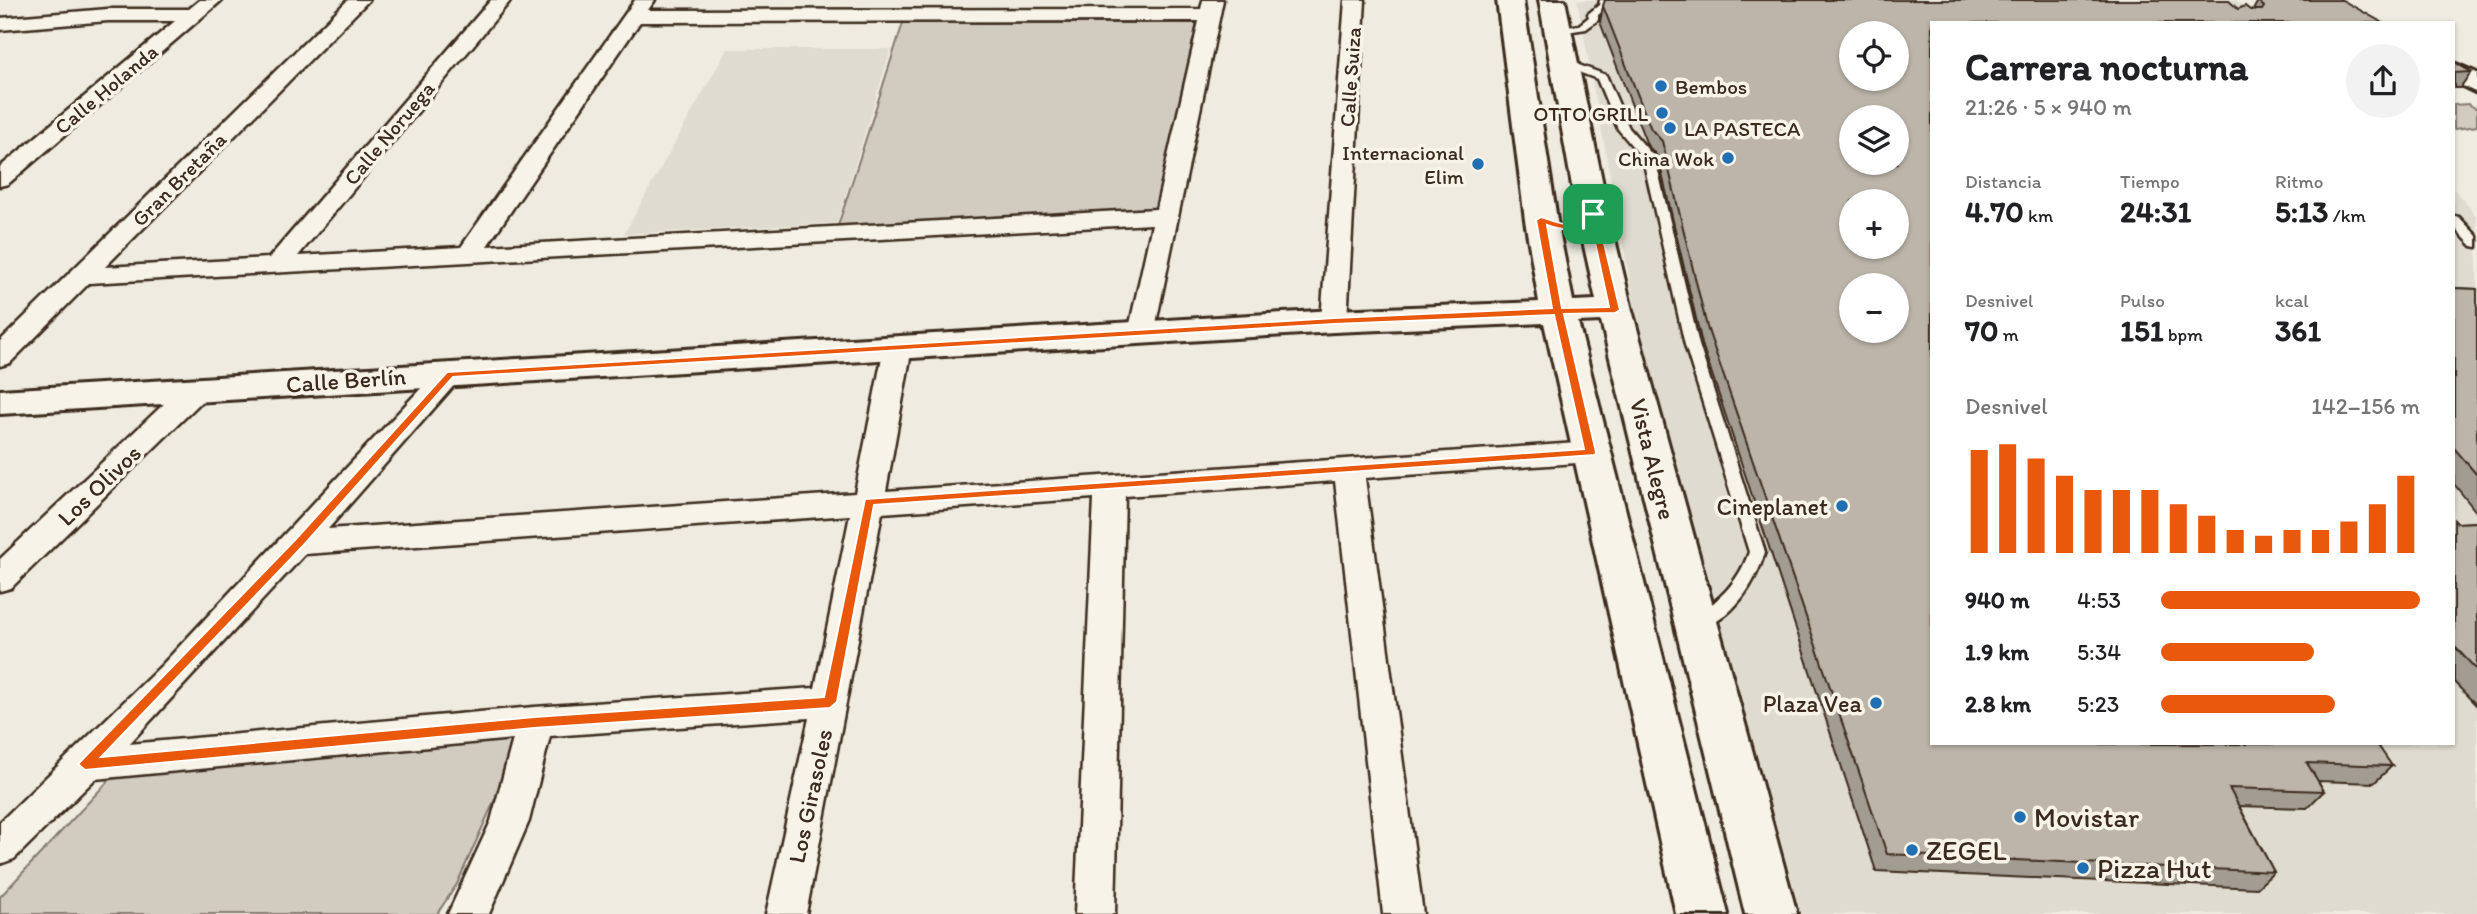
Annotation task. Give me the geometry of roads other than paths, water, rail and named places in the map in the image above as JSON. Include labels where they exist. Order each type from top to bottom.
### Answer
[{"type":"street","name":"Calle Holanda","points":[[0,179],[212,0]]},
{"type":"street","name":"Gran Bretaña","points":[[0,357],[359,0]]},
{"type":"street","name":"Calle Noruega","points":[[277,265],[501,0]]},
{"type":"street","name":"Calle Suiza","points":[[1334,321],[1355,0]]},
{"type":"street","points":[[1510,0],[1541,220],[1558,311],[1702,914]]},
{"type":"street","points":[[468,255],[640,8],[1211,8],[1140,332]]},
{"type":"street","points":[[2,25],[108,15],[194,15]]},
{"type":"street","name":"Vista Alegre","points":[[1558,32],[1593,214],[1615,310],[1771,914]]},
{"type":"street","points":[[2455,72],[2477,85]]},
{"type":"street","points":[[1541,220],[1563,228],[1574,228],[1591,220],[1593,214]]},
{"type":"street","points":[[81,276],[1166,216]]},
{"type":"street","name":"Calle Berlín","points":[[0,402],[1140,332],[1615,310]]},
{"type":"street","name":"Los Girasoles","points":[[786,914],[898,347]]},
{"type":"street","points":[[0,847],[85,764],[299,543],[450,374]]},
{"type":"street","name":"Los Olivos","points":[[3,574],[196,390]]},
{"type":"street","points":[[299,543],[1591,452]]},
{"type":"street","points":[[1349,470],[1403,914]]},
{"type":"street","points":[[1095,914],[1110,485]]},
{"type":"street","points":[[85,764],[534,722],[830,702]]},
{"type":"street","points":[[468,914],[505,838],[519,797],[534,722]]},
{"type":"lane","points":[[1558,32],[1582,27],[1594,18],[1593,14],[1604,6],[1605,0]]},
{"type":"lane","points":[[1558,32],[1602,77],[1624,129],[1649,158],[1692,345],[1757,552],[1751,575],[1736,595],[1696,624]]},
{"type":"lane","points":[[2455,221],[2477,243]]},
{"type":"place","name":"Bembos","points":[[1661,86]]},
{"type":"place","name":"OTTO GRILL","points":[[1662,113]]},
{"type":"place","name":"LA PASTECA","points":[[1670,128]]},
{"type":"place","name":"China Wok","points":[[1728,158]]},
{"type":"place","name":"Internacional Elim","points":[[1478,164]]},
{"type":"place","name":"Cineplanet","points":[[1842,506]]},
{"type":"place","name":"Plaza Vea","points":[[1876,703]]},
{"type":"place","name":"Movistar","points":[[2020,817]]},
{"type":"place","name":"ZEGEL","points":[[1912,850]]},
{"type":"place","name":"Pizza Hut","points":[[2083,868]]}]
